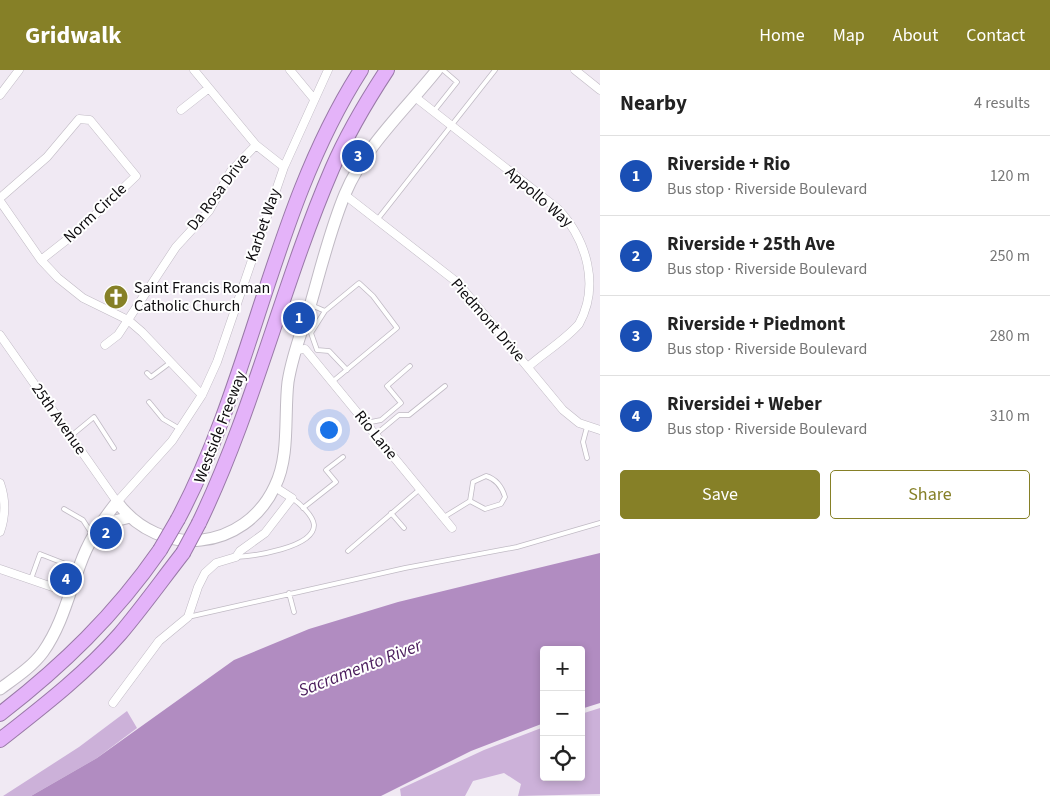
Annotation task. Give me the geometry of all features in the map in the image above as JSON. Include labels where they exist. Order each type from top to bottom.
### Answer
[{"type":"highway","name":"Westside Freeway","points":[[0,714],[42,681],[112,613],[160,550],[178,519],[197,484],[219,430],[309,170],[348,90],[361,70]]},
{"type":"highway","name":"Westside Freeway","points":[[0,740],[50,700],[119,635],[182,553],[199,523],[231,451],[332,168],[354,123],[387,70]]},
{"type":"street","points":[[0,95],[19,70]]},
{"type":"street","points":[[194,70],[256,144]]},
{"type":"street","points":[[290,70],[314,99]]},
{"type":"street","name":"Karbet Way","points":[[117,502],[180,429],[202,395],[217,362],[284,167],[328,70]]},
{"type":"street","points":[[0,689],[28,668],[43,651],[55,631],[86,548],[117,502],[130,517],[150,531],[176,540],[211,539],[232,532],[246,523],[263,506],[275,487],[282,465],[288,382],[296,350],[345,195],[366,156],[437,70]]},
{"type":"street","points":[[575,70],[600,90]]},
{"type":"street","points":[[181,110],[209,88]]},
{"type":"street","name":"Appollo Way","points":[[415,97],[558,209],[578,232],[593,262],[596,290],[586,315],[573,330],[529,366]]},
{"type":"street","name":"Norm Circle","points":[[0,200],[31,173],[79,119],[84,118],[90,120],[136,176],[78,231],[41,260]]},
{"type":"street","name":"Da Rosa Drive","points":[[105,345],[118,335],[176,247],[209,210],[231,171],[256,144],[284,167]]},
{"type":"street","name":"Piedmont Drive","points":[[345,195],[458,283],[564,410],[587,427],[600,430]]},
{"type":"street","points":[[0,200],[41,260],[71,289],[128,320],[202,395]]},
{"type":"street","name":"25th Avenue","points":[[0,335],[117,502]]},
{"type":"street","name":"Rio Lane","points":[[296,350],[305,349],[314,353],[332,382],[452,528]]},
{"type":"street","points":[[0,483],[4,492],[5,511],[0,532]]},
{"type":"street","points":[[113,703],[154,648],[188,617],[198,587],[206,573],[216,563],[236,556],[265,533],[292,498],[275,487]]},
{"type":"street","points":[[86,548],[93,544],[111,522],[130,517]]},
{"type":"street","points":[[0,569],[70,594]]},
{"type":"lane","points":[[434,110],[457,82],[443,70]]},
{"type":"lane","points":[[377,220],[495,70]]},
{"type":"lane","points":[[332,382],[347,370],[397,328],[373,296],[360,283],[325,311],[311,333],[314,353],[329,351],[347,370]]},
{"type":"lane","points":[[310,305],[325,311]]},
{"type":"lane","points":[[147,373],[151,377],[171,362]]},
{"type":"lane","points":[[366,423],[381,420],[401,403],[387,386],[410,366]]},
{"type":"lane","points":[[376,435],[399,415],[409,415],[445,386]]},
{"type":"lane","points":[[149,402],[163,419],[180,429]]},
{"type":"lane","points":[[71,436],[94,417],[114,448]]},
{"type":"lane","points":[[587,427],[583,442],[587,458]]},
{"type":"lane","points":[[303,508],[336,482],[326,470],[343,457]]},
{"type":"lane","points":[[444,517],[470,501],[473,482],[486,476],[493,478],[503,490],[505,497],[501,504],[485,509],[470,501]]},
{"type":"lane","points":[[348,551],[420,489]]},
{"type":"lane","points":[[236,556],[260,555],[299,543],[308,537],[314,525],[303,508],[292,498]]},
{"type":"lane","points":[[64,509],[83,520],[93,535]]},
{"type":"lane","points":[[391,513],[404,528]]},
{"type":"lane","points":[[188,617],[288,593],[517,547],[600,522]]},
{"type":"lane","points":[[30,580],[40,554],[78,569]]},
{"type":"lane","points":[[288,593],[294,612]]},
{"type":"shaded area","points":[[600,708],[600,794],[518,796],[521,784],[504,773],[473,781],[465,796],[401,796],[400,789],[484,750],[540,729],[540,781],[585,781],[585,713]]},
{"type":"shaded area","points":[[127,711],[137,728],[97,758],[31,796],[3,796],[79,747]]},
{"type":"water","name":"Sacramento River","points":[[600,553],[600,703],[585,708],[585,646],[540,646],[540,725],[471,751],[381,796],[31,796],[97,758],[234,660],[309,629],[398,602]]},
{"type":"place","name":"Riverside + Piedmont","points":[[358,156]]},
{"type":"place","name":"Saint Francis Roman Catholic Church","points":[[116,297]]},
{"type":"place","name":"Riverside + Rio","points":[[299,318]]},
{"type":"place","name":"Riverside + 25th Ave","points":[[106,533]]},
{"type":"place","name":"Riversidei + Weber","points":[[66,579]]}]
